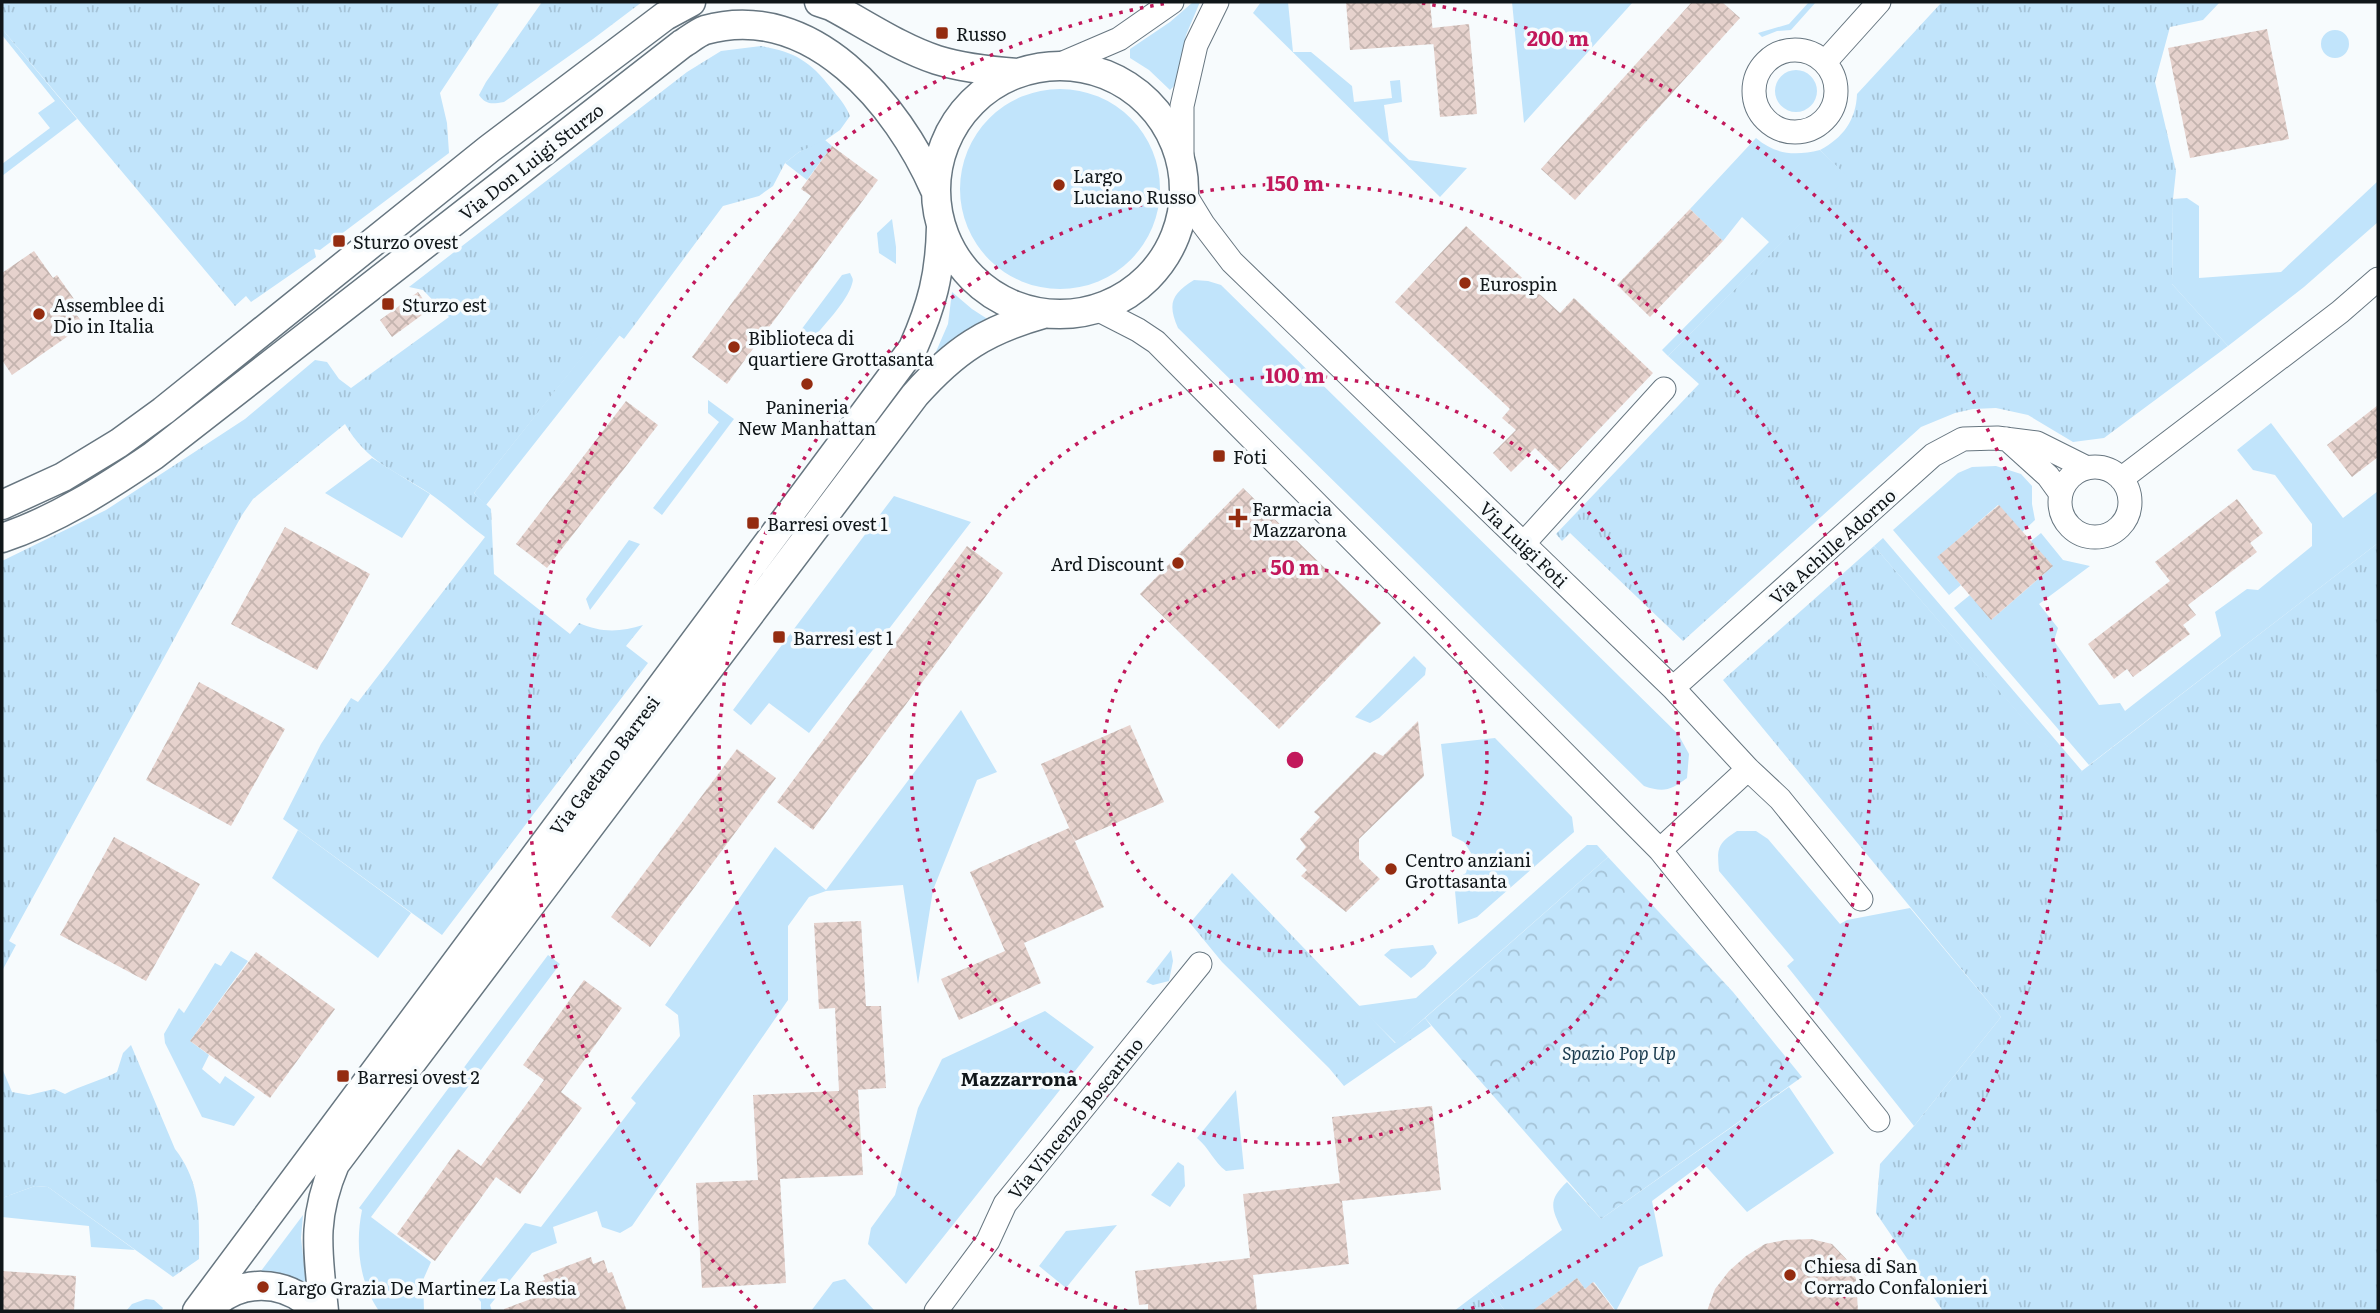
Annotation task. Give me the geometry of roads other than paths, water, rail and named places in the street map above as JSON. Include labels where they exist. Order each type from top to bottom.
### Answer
[{"type":"street","name":"Via Don Luigi Sturzo","points":[[2,505],[62,477],[119,443],[163,411],[489,149],[665,16],[691,2]]},
{"type":"street","points":[[819,2],[937,60],[981,70],[1017,73]]},
{"type":"street","points":[[1172,2],[1119,39],[1056,65],[1017,73],[995,83],[974,99],[945,140],[935,190],[941,227],[953,253],[969,276],[1016,307],[1043,314],[1070,314],[1097,309],[1121,299],[1142,284],[1159,265],[1172,243],[1181,218],[1182,106],[1196,45],[1217,2]]},
{"type":"street","points":[[1825,62],[1879,2]]},
{"type":"street","name":"Via Don Luigi Sturzo","points":[[2,538],[106,488],[153,456],[682,44],[705,30],[736,23],[761,23],[804,34],[827,46],[856,72],[893,115],[921,157],[935,190]]},
{"type":"street","points":[[1056,65],[1081,67],[1105,75],[1129,86],[1148,103],[1164,123],[1176,146],[1183,182]]},
{"type":"street","name":"Via Luigi Foti","points":[[1183,182],[1203,224],[1232,262],[1674,688],[1748,769],[1780,799],[1861,899]]},
{"type":"street","name":"Via Gaetano Barresi","points":[[204,1311],[218,1282],[913,348],[928,314],[937,278],[941,227]]},
{"type":"street","points":[[2121,479],[2340,312],[2378,279]]},
{"type":"street","points":[[1097,309],[1156,342],[1660,850],[1878,1121]]},
{"type":"street","name":"Via Gaetano Barresi","points":[[324,1311],[318,1263],[318,1230],[323,1192],[335,1164],[915,395],[968,345],[1011,323],[1043,314]]},
{"type":"street","points":[[1524,543],[1664,389]]},
{"type":"street","name":"Via Achille Adorno","points":[[1674,688],[1933,455],[1963,439],[2007,439],[2037,443],[2087,468]]},
{"type":"street","points":[[2007,439],[2048,476],[2061,494]]},
{"type":"street","points":[[2087,468],[2099,468],[2111,471],[2121,479],[2128,490],[2130,503],[2127,516],[2120,527],[2110,534],[2097,537],[2084,536],[2073,530],[2061,507],[2061,494],[2075,473],[2087,468]]},
{"type":"street","points":[[1660,850],[1748,769]]},
{"type":"street","name":"Via Vincenzo Boscarino","points":[[936,1311],[988,1241],[1005,1204],[1200,964]]},
{"type":"street","points":[[204,1311],[230,1292],[259,1285],[290,1291],[317,1311]]},
{"type":"place","name":"Russo","points":[[942,33]]},
{"type":"place","name":"Largo Luciano Russo","points":[[1059,185]]},
{"type":"place","name":"Sturzo ovest","points":[[339,241]]},
{"type":"place","name":"Eurospin","points":[[1465,283]]},
{"type":"place","name":"Sturzo est","points":[[388,304]]},
{"type":"place","name":"Assemblee di Dio in Italia","points":[[39,314]]},
{"type":"place","name":"Biblioteca di quartiere Grottasanta","points":[[734,347]]},
{"type":"place","name":"Panineria New Manhattan","points":[[807,384]]},
{"type":"place","name":"Foti","points":[[1219,456]]},
{"type":"place","name":"Farmacia Mazzarona","points":[[1238,518]]},
{"type":"place","name":"Barresi ovest 1","points":[[753,523]]},
{"type":"place","name":"Ard Discount","points":[[1178,563]]},
{"type":"place","name":"Barresi est 1","points":[[779,637]]},
{"type":"place","name":"Centro anziani Grottasanta","points":[[1391,869]]},
{"type":"place","name":"Barresi ovest 2","points":[[343,1076]]},
{"type":"place","name":"Chiesa di San Corrado Confalonieri","points":[[1790,1275]]},
{"type":"place","name":"Largo Grazia De Martinez La Restia","points":[[263,1287]]},
{"type":"district","name":"Mazzarrona","points":[[1019,1078]]},
{"type":"park label","name":"Spazio Pop Up","points":[[1619,1052]]}]
